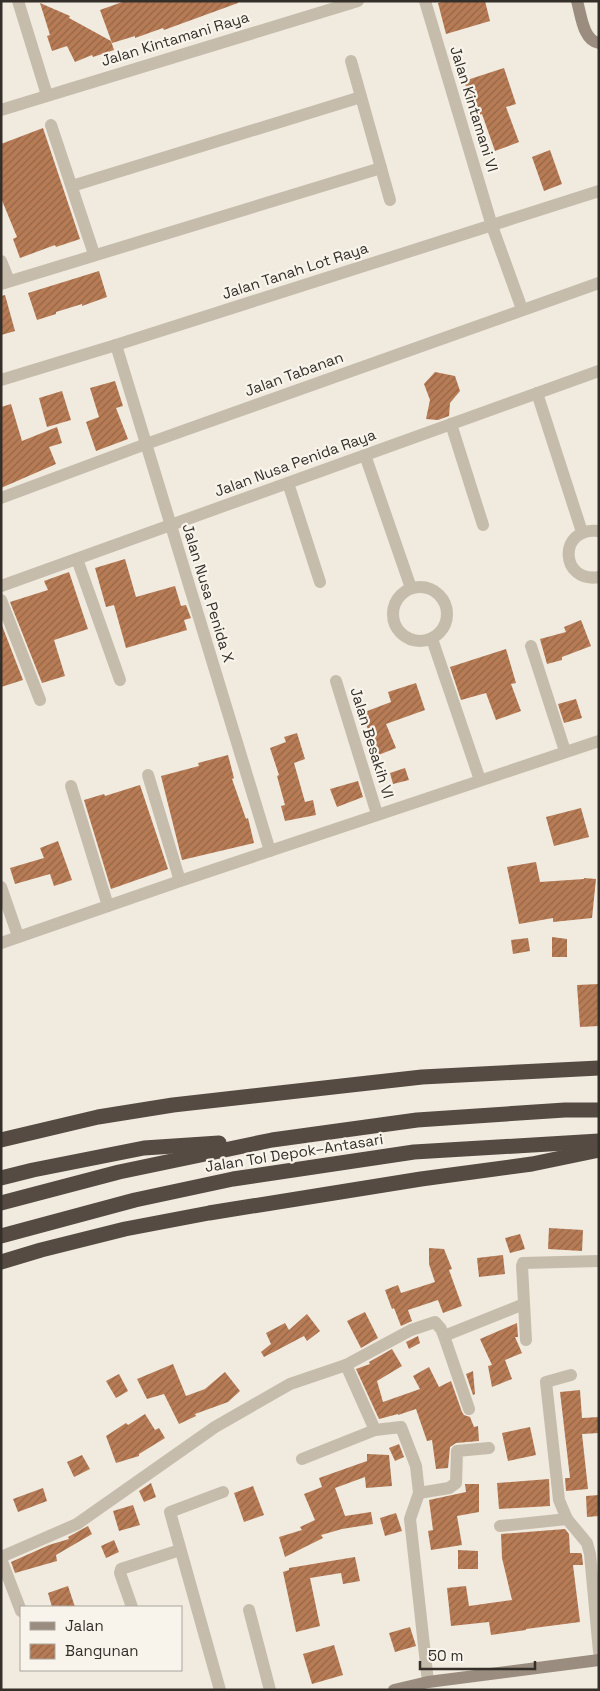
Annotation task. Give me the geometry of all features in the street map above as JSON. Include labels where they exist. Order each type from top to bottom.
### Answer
[{"type":"highway","points":[[1,1140],[98,1117],[173,1105],[422,1078],[599,1068]]},
{"type":"highway","name":"Jalan Tol Depok–Antasari","points":[[1,1203],[119,1172],[272,1140],[417,1120],[565,1110],[599,1110]]},
{"type":"highway","points":[[1,1178],[144,1148],[272,1140]]},
{"type":"highway","name":"Jalan Tol Depok–Antasari","points":[[1,1236],[135,1200],[233,1179],[414,1152],[599,1141]]},
{"type":"highway","points":[[1,1262],[125,1229],[209,1213],[421,1179],[532,1164],[599,1150]]},
{"type":"street","points":[[18,1],[47,94]]},
{"type":"street","name":"Jalan Kintamani Raya","points":[[1,110],[47,94],[358,1]]},
{"type":"street","name":"Jalan Kintamani VI","points":[[425,1],[492,226],[522,309]]},
{"type":"street","points":[[577,1],[587,36],[594,42],[599,43]]},
{"type":"street","points":[[351,61],[390,200]]},
{"type":"street","points":[[72,186],[361,97]]},
{"type":"street","points":[[51,125],[94,254]]},
{"type":"street","points":[[1,261],[5,283],[94,254],[381,168]]},
{"type":"street","name":"Jalan Tanah Lot Raya","points":[[1,380],[492,226],[599,190]]},
{"type":"street","name":"Jalan Tabanan","points":[[1,498],[146,444],[599,282]]},
{"type":"street","name":"Jalan Nusa Penida X","points":[[116,345],[270,850]]},
{"type":"street","name":"Jalan Nusa Penida Raya","points":[[1,586],[599,371]]},
{"type":"street","points":[[538,393],[582,532]]},
{"type":"street","points":[[451,424],[483,525]]},
{"type":"street","points":[[365,456],[411,588]]},
{"type":"street","points":[[288,483],[320,582]]},
{"type":"street","points":[[599,530],[582,532],[571,541],[568,556],[570,563],[579,574],[585,578],[599,577]]},
{"type":"street","points":[[77,559],[120,680]]},
{"type":"street","points":[[411,588],[427,588],[435,592],[445,604],[446,620],[443,628],[432,639],[422,642],[412,641],[403,637],[396,629],[393,620],[394,605],[402,593],[411,588]]},
{"type":"street","points":[[1,600],[40,700]]},
{"type":"street","points":[[432,639],[480,780]]},
{"type":"street","points":[[531,646],[565,751]]},
{"type":"street","name":"Jalan Besakih VI","points":[[336,681],[377,814]]},
{"type":"street","points":[[1,943],[270,850],[599,741]]},
{"type":"street","points":[[148,775],[180,881]]},
{"type":"street","points":[[71,786],[108,906]]},
{"type":"street","points":[[1,887],[18,936]]},
{"type":"street","points":[[526,1340],[523,1263],[599,1261]]},
{"type":"street","points":[[444,1336],[524,1304]]},
{"type":"street","points":[[20,1608],[1,1558],[77,1524],[215,1427],[290,1384],[346,1365],[411,1330],[435,1322],[441,1329],[469,1409]]},
{"type":"street","points":[[346,1365],[375,1430]]},
{"type":"street","points":[[571,1375],[546,1382],[559,1500],[568,1519],[588,1543],[599,1652]]},
{"type":"street","points":[[302,1459],[375,1430],[401,1428],[416,1466],[418,1493],[410,1519],[436,1684]]},
{"type":"street","points":[[418,1493],[449,1488],[456,1483],[457,1451],[489,1448]]},
{"type":"street","points":[[220,1690],[170,1512],[222,1492]]},
{"type":"street","points":[[500,1526],[568,1519]]},
{"type":"street","points":[[132,1606],[120,1573],[121,1569],[180,1550]]},
{"type":"street","points":[[249,1610],[270,1690]]},
{"type":"street","points":[[394,1690],[599,1660]]},
{"type":"building","points":[[125,1],[237,1],[238,3],[164,30],[163,28],[135,38],[135,36],[112,43],[100,10]]},
{"type":"building","points":[[445,1],[485,1],[490,21],[446,34],[438,3]]},
{"type":"building","points":[[40,3],[70,16],[69,18],[111,41],[114,50],[93,57],[92,55],[75,62],[67,46],[52,51],[47,36],[50,35]]},
{"type":"building","points":[[504,68],[516,104],[506,107],[519,142],[495,151],[482,114],[476,116],[464,81]]},
{"type":"building","points":[[43,128],[80,239],[56,247],[55,245],[20,258],[13,239],[17,237],[1,198],[1,144]]},
{"type":"building","points":[[550,150],[562,184],[544,191],[532,157]]},
{"type":"building","points":[[99,271],[107,297],[82,306],[82,304],[56,312],[56,314],[37,320],[28,293]]},
{"type":"building","points":[[5,295],[15,331],[1,335],[1,296]]},
{"type":"building","points":[[435,372],[455,376],[460,391],[450,403],[449,416],[438,420],[426,419],[430,400],[424,384]]},
{"type":"building","points":[[115,381],[123,406],[116,408],[128,439],[96,451],[86,422],[99,417],[90,388]]},
{"type":"building","points":[[62,391],[71,420],[47,427],[39,398]]},
{"type":"building","points":[[11,404],[22,441],[57,427],[62,443],[49,447],[56,464],[1,488],[1,407]]},
{"type":"building","points":[[125,559],[136,597],[175,586],[181,606],[186,605],[191,618],[184,620],[187,630],[126,648],[114,605],[106,607],[95,568]]},
{"type":"building","points":[[69,572],[88,629],[54,640],[65,676],[42,683],[10,602],[48,590],[44,581]]},
{"type":"building","points":[[581,620],[591,646],[562,657],[562,660],[547,664],[540,639],[566,632],[564,627]]},
{"type":"building","points":[[1,623],[23,680],[1,687]]},
{"type":"building","points":[[506,649],[516,683],[511,684],[521,711],[496,720],[486,693],[461,700],[450,667]]},
{"type":"building","points":[[416,683],[425,710],[386,724],[396,748],[376,756],[362,713],[391,702],[388,692]]},
{"type":"building","points":[[576,699],[582,718],[564,723],[558,704]]},
{"type":"building","points":[[297,733],[305,759],[294,763],[305,802],[313,800],[316,815],[285,821],[281,806],[285,805],[277,776],[279,775],[270,748],[286,742],[284,737]]},
{"type":"building","points":[[228,755],[234,778],[232,779],[246,819],[248,818],[254,843],[182,860],[161,776],[199,766],[198,763]]},
{"type":"building","points":[[405,768],[409,780],[393,784],[390,773]]},
{"type":"building","points":[[358,781],[363,797],[337,807],[330,789]]},
{"type":"building","points":[[140,785],[168,869],[111,889],[84,800],[104,794],[105,796]]},
{"type":"building","points":[[581,808],[589,837],[554,846],[546,817]]},
{"type":"building","points":[[58,841],[72,880],[54,886],[50,874],[15,884],[10,868],[44,858],[40,848]]},
{"type":"building","points":[[536,862],[540,882],[584,878],[596,879],[592,918],[553,922],[553,918],[519,924],[507,867]]},
{"type":"building","points":[[552,937],[567,939],[567,957],[552,957]]},
{"type":"building","points":[[528,938],[530,951],[513,954],[511,940]]},
{"type":"building","points":[[599,984],[599,1026],[580,1027],[577,985]]},
{"type":"building","points":[[549,1228],[583,1230],[582,1251],[548,1249]]},
{"type":"building","points":[[520,1234],[525,1249],[510,1253],[505,1238]]},
{"type":"building","points":[[429,1248],[444,1249],[452,1269],[449,1270],[462,1306],[443,1313],[438,1300],[408,1310],[412,1321],[401,1326],[385,1290],[398,1285],[401,1293],[435,1282],[429,1264]]},
{"type":"building","points":[[503,1255],[505,1274],[479,1277],[477,1258]]},
{"type":"building","points":[[365,1312],[378,1338],[361,1348],[347,1321]]},
{"type":"building","points":[[307,1314],[320,1331],[307,1341],[304,1336],[264,1357],[261,1352],[271,1344],[266,1333],[285,1323],[289,1330]]},
{"type":"building","points":[[517,1323],[518,1337],[515,1337],[522,1353],[505,1360],[512,1379],[492,1387],[488,1366],[492,1365],[480,1339]]},
{"type":"building","points":[[418,1336],[420,1343],[409,1349],[406,1342]]},
{"type":"building","points":[[392,1349],[402,1366],[377,1381],[383,1402],[420,1389],[413,1376],[429,1367],[439,1387],[451,1381],[462,1412],[470,1417],[474,1427],[478,1426],[479,1441],[456,1443],[450,1447],[448,1468],[436,1469],[432,1440],[427,1441],[416,1409],[379,1419],[356,1369],[370,1364],[369,1362]]},
{"type":"building","points":[[173,1364],[186,1396],[205,1389],[225,1372],[240,1391],[228,1402],[195,1414],[196,1416],[179,1424],[164,1394],[147,1399],[137,1379]]},
{"type":"building","points":[[473,1371],[475,1394],[473,1395],[466,1374]]},
{"type":"building","points":[[119,1374],[128,1391],[116,1398],[106,1381]]},
{"type":"building","points":[[580,1390],[582,1418],[599,1417],[599,1433],[582,1434],[588,1489],[566,1491],[565,1478],[570,1478],[560,1392]]},
{"type":"building","points":[[145,1414],[155,1430],[159,1428],[165,1438],[139,1454],[139,1456],[116,1463],[106,1436]]},
{"type":"building","points":[[530,1427],[536,1455],[508,1461],[502,1433]]},
{"type":"building","points":[[399,1444],[404,1457],[395,1461],[389,1448]]},
{"type":"building","points":[[367,1454],[389,1455],[392,1486],[366,1488],[365,1477],[335,1488],[345,1516],[371,1512],[373,1524],[342,1529],[321,1535],[323,1538],[285,1557],[279,1537],[302,1530],[300,1527],[315,1520],[304,1494],[322,1487],[319,1478],[367,1461]]},
{"type":"building","points":[[82,1455],[90,1469],[74,1477],[67,1462]]},
{"type":"building","points":[[549,1479],[550,1506],[499,1509],[497,1483]]},
{"type":"building","points":[[151,1483],[156,1497],[144,1502],[139,1491]]},
{"type":"building","points":[[465,1484],[479,1484],[479,1512],[457,1516],[462,1545],[431,1550],[428,1531],[433,1530],[429,1500],[466,1492]]},
{"type":"building","points":[[253,1486],[264,1515],[244,1522],[234,1493]]},
{"type":"building","points":[[43,1488],[47,1501],[18,1512],[13,1499]]},
{"type":"building","points":[[599,1495],[599,1516],[587,1517],[586,1496]]},
{"type":"building","points":[[133,1505],[140,1525],[119,1531],[113,1511]]},
{"type":"building","points":[[396,1513],[402,1531],[385,1536],[380,1518]]},
{"type":"building","points":[[88,1526],[92,1534],[56,1555],[57,1561],[15,1573],[11,1562],[49,1545],[69,1539],[68,1537]]},
{"type":"building","points":[[565,1529],[569,1534],[570,1553],[581,1553],[582,1555],[583,1565],[573,1565],[580,1622],[491,1635],[489,1622],[451,1626],[447,1588],[466,1586],[469,1606],[512,1600],[502,1558],[501,1534]]},
{"type":"building","points":[[114,1540],[119,1552],[106,1558],[101,1546]]},
{"type":"building","points":[[458,1550],[478,1551],[478,1569],[458,1569]]},
{"type":"building","points":[[355,1557],[360,1581],[343,1584],[341,1573],[310,1578],[320,1626],[296,1632],[283,1572],[289,1570],[289,1568]]},
{"type":"building","points":[[68,1586],[75,1606],[52,1606],[48,1593]]},
{"type":"building","points":[[410,1627],[416,1646],[395,1652],[389,1633]]},
{"type":"building","points":[[334,1645],[343,1675],[312,1684],[303,1654]]}]
